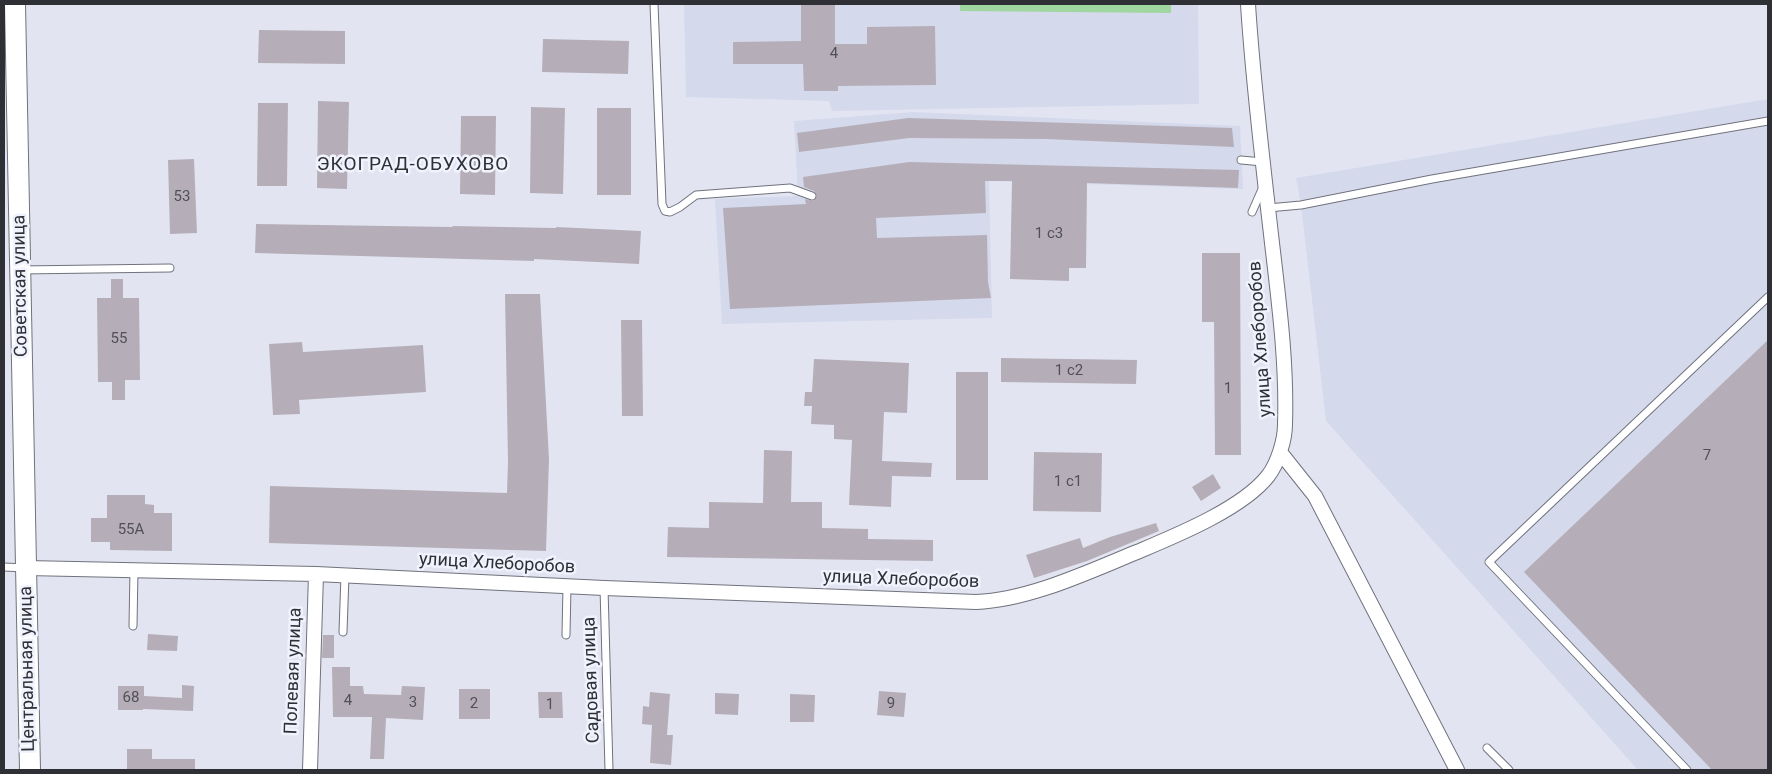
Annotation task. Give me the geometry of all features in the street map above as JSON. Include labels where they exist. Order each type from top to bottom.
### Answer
[{"type":"main road","name":"Советская улица","points":[[15,4],[26,568]]},
{"type":"main road","name":"Центральная улица","points":[[26,568],[30,770]]},
{"type":"street","name":"улица Хлеборобов","points":[[26,568],[345,575],[604,588],[956,602],[992,601],[1059,583],[1146,548],[1215,516],[1251,494],[1269,475],[1280,452],[1285,426],[1282,329],[1265,182],[1248,4]]},
{"type":"street","points":[[1280,452],[1315,496],[1457,770]]},
{"type":"street","name":"Полевая улица","points":[[310,770],[316,574]]},
{"type":"lane","points":[[654,4],[662,204],[665,211],[670,212],[680,207],[696,195],[790,188],[812,196]]},
{"type":"lane","points":[[1268,208],[1301,205],[1442,177],[1768,121]]},
{"type":"lane","points":[[1241,160],[1263,162]]},
{"type":"lane","points":[[1252,212],[1265,182]]},
{"type":"lane","points":[[21,270],[170,268]]},
{"type":"lane","points":[[1687,770],[1490,562],[1768,297]]},
{"type":"lane","points":[[4,567],[26,568]]},
{"type":"lane","points":[[133,626],[134,570]]},
{"type":"lane","points":[[343,632],[345,575]]},
{"type":"lane","points":[[566,635],[567,586]]},
{"type":"lane","name":"Садовая улица","points":[[604,588],[609,770]]},
{"type":"lane","points":[[1487,748],[1509,770]]},
{"type":"shaded area","points":[[684,4],[1198,4],[1199,104],[832,111],[829,101],[686,97]]},
{"type":"shaded area","points":[[1768,99],[1768,770],[1638,770],[1326,421],[1301,205],[1296,178]]},
{"type":"shaded area","points":[[913,112],[1240,126],[1243,189],[989,181],[992,318],[722,324],[715,199],[798,196],[794,121]]},
{"type":"green space","points":[[960,4],[1171,4],[1171,13],[960,11]]},
{"type":"building","points":[[801,4],[835,4],[835,44],[867,44],[867,27],[935,26],[936,85],[838,86],[838,91],[804,91],[803,64],[733,64],[733,42],[801,41]]},
{"type":"building","points":[[259,30],[345,31],[345,64],[258,63]]},
{"type":"building","points":[[543,39],[629,41],[628,74],[542,72]]},
{"type":"building","points":[[318,101],[349,102],[347,189],[317,188]]},
{"type":"building","points":[[258,103],[288,103],[287,186],[257,186]]},
{"type":"building","points":[[531,107],[565,108],[563,194],[530,193]]},
{"type":"building","points":[[597,108],[631,108],[631,195],[597,195]]},
{"type":"building","points":[[461,116],[496,116],[495,195],[460,194]]},
{"type":"building","points":[[908,118],[1232,128],[1234,147],[1046,139],[909,138],[799,152],[797,133]]},
{"type":"building","points":[[194,159],[197,233],[170,234],[168,160]]},
{"type":"building","points":[[909,162],[1239,170],[1238,188],[1087,183],[1086,268],[1069,268],[1069,281],[1010,279],[1012,181],[985,181],[986,213],[876,218],[877,238],[987,235],[988,282],[991,298],[730,309],[723,208],[806,204],[805,199],[813,201],[817,196],[814,191],[804,187],[803,177]]},
{"type":"building","points":[[256,224],[556,227],[641,231],[639,264],[534,259],[534,261],[255,253]]},
{"type":"building","points":[[1202,253],[1240,253],[1241,455],[1215,455],[1214,322],[1202,322]]},
{"type":"building","points":[[111,279],[123,279],[123,298],[139,298],[140,380],[125,380],[125,400],[112,400],[112,382],[98,382],[97,298],[111,298]]},
{"type":"building","points":[[505,294],[540,294],[549,459],[546,551],[269,543],[270,486],[507,493]]},
{"type":"building","points":[[621,320],[642,320],[643,416],[622,416]]},
{"type":"building","points":[[1768,340],[1768,770],[1712,770],[1524,572]]},
{"type":"building","points":[[302,342],[303,352],[423,345],[426,392],[299,400],[300,414],[273,415],[269,344]]},
{"type":"building","points":[[1001,358],[1137,360],[1136,384],[1001,382]]},
{"type":"building","points":[[814,359],[909,363],[907,413],[884,412],[882,461],[932,463],[931,477],[892,476],[891,507],[849,505],[852,440],[834,439],[834,425],[811,424],[812,406],[804,406],[805,392],[812,392]]},
{"type":"building","points":[[956,372],[988,372],[988,480],[956,480]]},
{"type":"building","points":[[764,450],[792,451],[791,502],[822,502],[822,528],[868,529],[868,539],[933,540],[933,561],[667,557],[668,527],[709,528],[709,502],[763,503]]},
{"type":"building","points":[[1034,452],[1102,453],[1101,512],[1033,511]]},
{"type":"building","points":[[1213,474],[1221,488],[1201,501],[1192,487]]},
{"type":"building","points":[[107,495],[145,495],[145,504],[154,505],[154,513],[172,513],[172,551],[110,550],[110,542],[91,542],[91,518],[107,518]]},
{"type":"building","points":[[1156,523],[1159,531],[1087,561],[1034,578],[1026,555],[1080,538],[1083,548],[1110,537]]},
{"type":"building","points":[[148,634],[178,636],[177,651],[147,650]]},
{"type":"building","points":[[323,635],[334,635],[334,658],[322,658]]},
{"type":"building","points":[[332,667],[350,667],[350,686],[363,686],[364,694],[401,695],[402,686],[425,687],[423,720],[386,718],[384,759],[370,759],[372,717],[333,717]]},
{"type":"building","points":[[182,685],[194,686],[193,711],[118,710],[118,686],[144,686],[144,696],[182,698]]},
{"type":"building","points":[[459,689],[490,689],[490,719],[459,719]]},
{"type":"building","points":[[879,691],[906,693],[904,717],[877,715]]},
{"type":"building","points":[[538,692],[562,692],[563,718],[539,718]]},
{"type":"building","points":[[650,692],[670,694],[667,735],[673,735],[671,765],[650,763],[652,725],[642,724],[643,706],[649,707]]},
{"type":"building","points":[[715,693],[739,694],[738,715],[715,714]]},
{"type":"building","points":[[790,694],[815,695],[814,722],[790,722]]},
{"type":"building","points":[[127,749],[152,749],[152,759],[195,759],[195,770],[127,770]]},
{"type":"district","name":"ЭКОГРАД-ОБУХОВО","points":[[413,165]]}]
